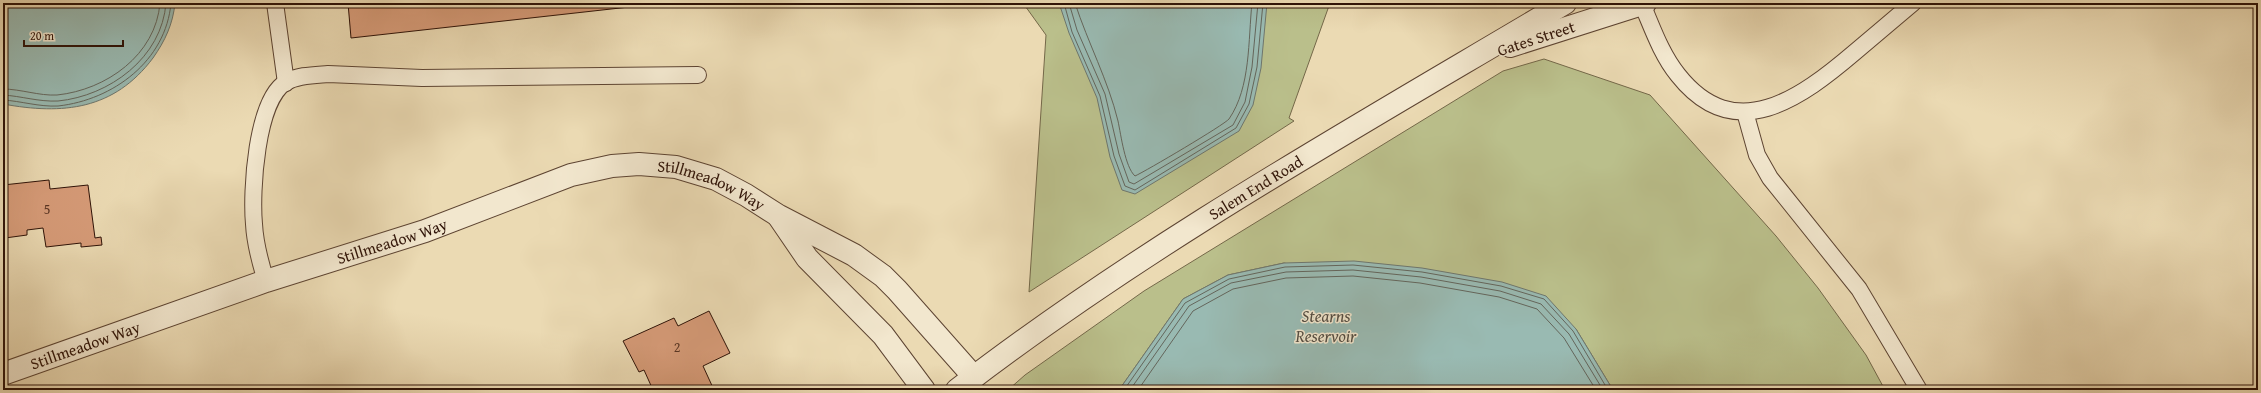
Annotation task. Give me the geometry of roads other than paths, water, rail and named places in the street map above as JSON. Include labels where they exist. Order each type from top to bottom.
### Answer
[{"type":"street","name":"Salem End Road","points":[[957,390],[1048,323],[1173,240],[1565,3]]},
{"type":"street","name":"Gates Street","points":[[1472,58],[1644,3]]},
{"type":"street","name":"Stillmeadow Way","points":[[3,374],[266,281],[394,242],[571,175],[612,166],[652,164],[676,167],[701,174],[746,195],[779,216],[854,255],[883,276],[910,303],[974,377]]},
{"type":"street","name":"Stillmeadow Way","points":[[779,216],[807,258],[882,335],[924,390]]},
{"type":"lane","points":[[275,3],[286,82]]},
{"type":"lane","points":[[1644,3],[1666,55],[1684,82],[1698,96],[1715,106],[1745,112],[1776,106],[1811,87],[1835,69],[1913,3]]},
{"type":"lane","points":[[266,281],[254,223],[256,159],[261,130],[270,102],[286,82],[313,75],[328,74],[422,78],[698,75]]},
{"type":"lane","points":[[1745,112],[1757,155],[1770,178],[1859,289],[1919,390]]},
{"type":"water","points":[[3,3],[175,3],[165,39],[153,58],[138,75],[122,89],[86,105],[46,109],[3,104]]},
{"type":"water","points":[[1059,3],[1267,3],[1261,68],[1253,105],[1239,131],[1135,194],[1122,190],[1110,157],[1097,98],[1069,33]]},
{"type":"water","name":"Stearns Reservoir","points":[[1354,261],[1422,268],[1502,282],[1546,296],[1576,329],[1613,390],[1119,390],[1183,299],[1228,275],[1284,263]]}]
